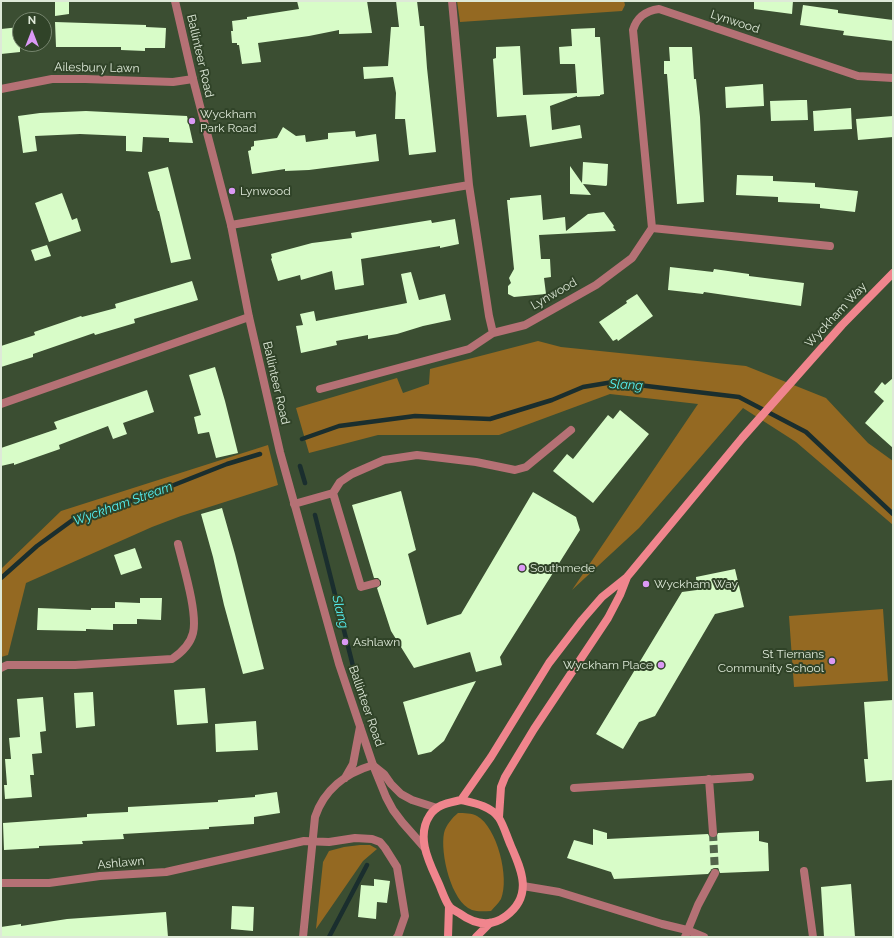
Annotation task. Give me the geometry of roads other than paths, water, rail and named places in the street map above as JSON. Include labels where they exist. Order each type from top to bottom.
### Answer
[{"type":"main road","name":"Wyckham Way","points":[[461,800],[491,757],[554,657],[587,614],[602,597],[627,577],[742,438],[814,356],[893,272]]},
{"type":"main road","name":"Wyckham Way","points":[[498,817],[501,787],[505,777],[534,729],[608,618],[627,577]]},
{"type":"main road","points":[[448,937],[449,906],[429,863],[424,847],[425,825],[429,815],[437,808],[444,804],[461,800],[483,806],[498,817],[520,866],[523,886],[520,903],[511,913],[498,922],[479,923],[467,919],[449,906]]},
{"type":"main road","points":[[476,937],[490,923]]},
{"type":"street","name":"Ballinteer Road","points":[[175,1],[193,80],[231,225],[249,317],[280,452],[337,658],[373,765],[393,810],[412,835],[424,847]]},
{"type":"street","points":[[452,1],[468,185],[493,333]]},
{"type":"street","name":"Lynwood","points":[[320,389],[469,349],[493,333],[524,325],[596,285],[632,258],[652,228],[633,30],[635,22],[642,14],[650,10],[659,10],[858,76],[893,78]]},
{"type":"street","name":"Ailesbury Lawn","points":[[1,88],[52,79],[173,82],[193,80]]},
{"type":"street","points":[[231,225],[468,185]]},
{"type":"street","points":[[652,228],[830,246]]},
{"type":"street","points":[[1,404],[249,317]]},
{"type":"street","points":[[294,504],[333,493],[340,482],[352,474],[384,460],[417,455],[476,462],[515,470],[526,467],[571,430]]},
{"type":"street","points":[[333,493],[361,587],[376,583]]},
{"type":"street","points":[[1,668],[7,665],[75,665],[172,658],[181,653],[188,645],[193,633],[194,616],[178,544]]},
{"type":"street","points":[[344,778],[353,764],[360,727]]},
{"type":"street","name":"Ballinteer Road","points":[[303,937],[315,817],[318,808],[330,790],[344,778],[373,765]]},
{"type":"street","name":"Ballinteer Road","points":[[373,765],[384,774],[400,794],[412,800],[437,808]]},
{"type":"street","points":[[574,788],[750,777]]},
{"type":"street","points":[[710,779],[713,833]]},
{"type":"street","name":"Ashlawn","points":[[1,883],[49,883],[100,876],[166,872],[299,842],[329,842],[355,838],[372,839],[380,842],[397,867],[405,916],[398,936],[396,937]]},
{"type":"street","points":[[804,870],[813,937]]},
{"type":"street","points":[[686,934],[698,905],[715,873]]},
{"type":"street","points":[[523,886],[559,892],[662,924],[686,934],[704,937]]},
{"type":"waterway","name":"Slang","points":[[302,439],[339,426],[415,416],[490,419],[552,400],[583,387],[613,382],[739,397],[806,432],[893,514]]},
{"type":"waterway","name":"Wyckham Stream","points":[[1,578],[37,546],[74,519],[146,496],[227,464],[260,454]]},
{"type":"waterway","name":"Slang","points":[[300,466],[305,483]]},
{"type":"waterway","name":"Slang","points":[[315,515],[358,686],[367,708]]},
{"type":"waterway","name":"Slang","points":[[329,937],[367,865]]},
{"type":"tunnel","points":[[713,833],[715,873]]},
{"type":"place","name":"Wyckham Park Road","points":[[192,121]]},
{"type":"place","name":"Lynwood","points":[[232,191]]},
{"type":"place","name":"Southmede","points":[[522,568]]},
{"type":"place","name":"Wyckham Way","points":[[646,584]]},
{"type":"place","name":"Ashlawn","points":[[345,642]]},
{"type":"place","name":"St Tiernans Community School","points":[[832,661]]},
{"type":"place","name":"Wyckham Place","points":[[661,665]]}]
